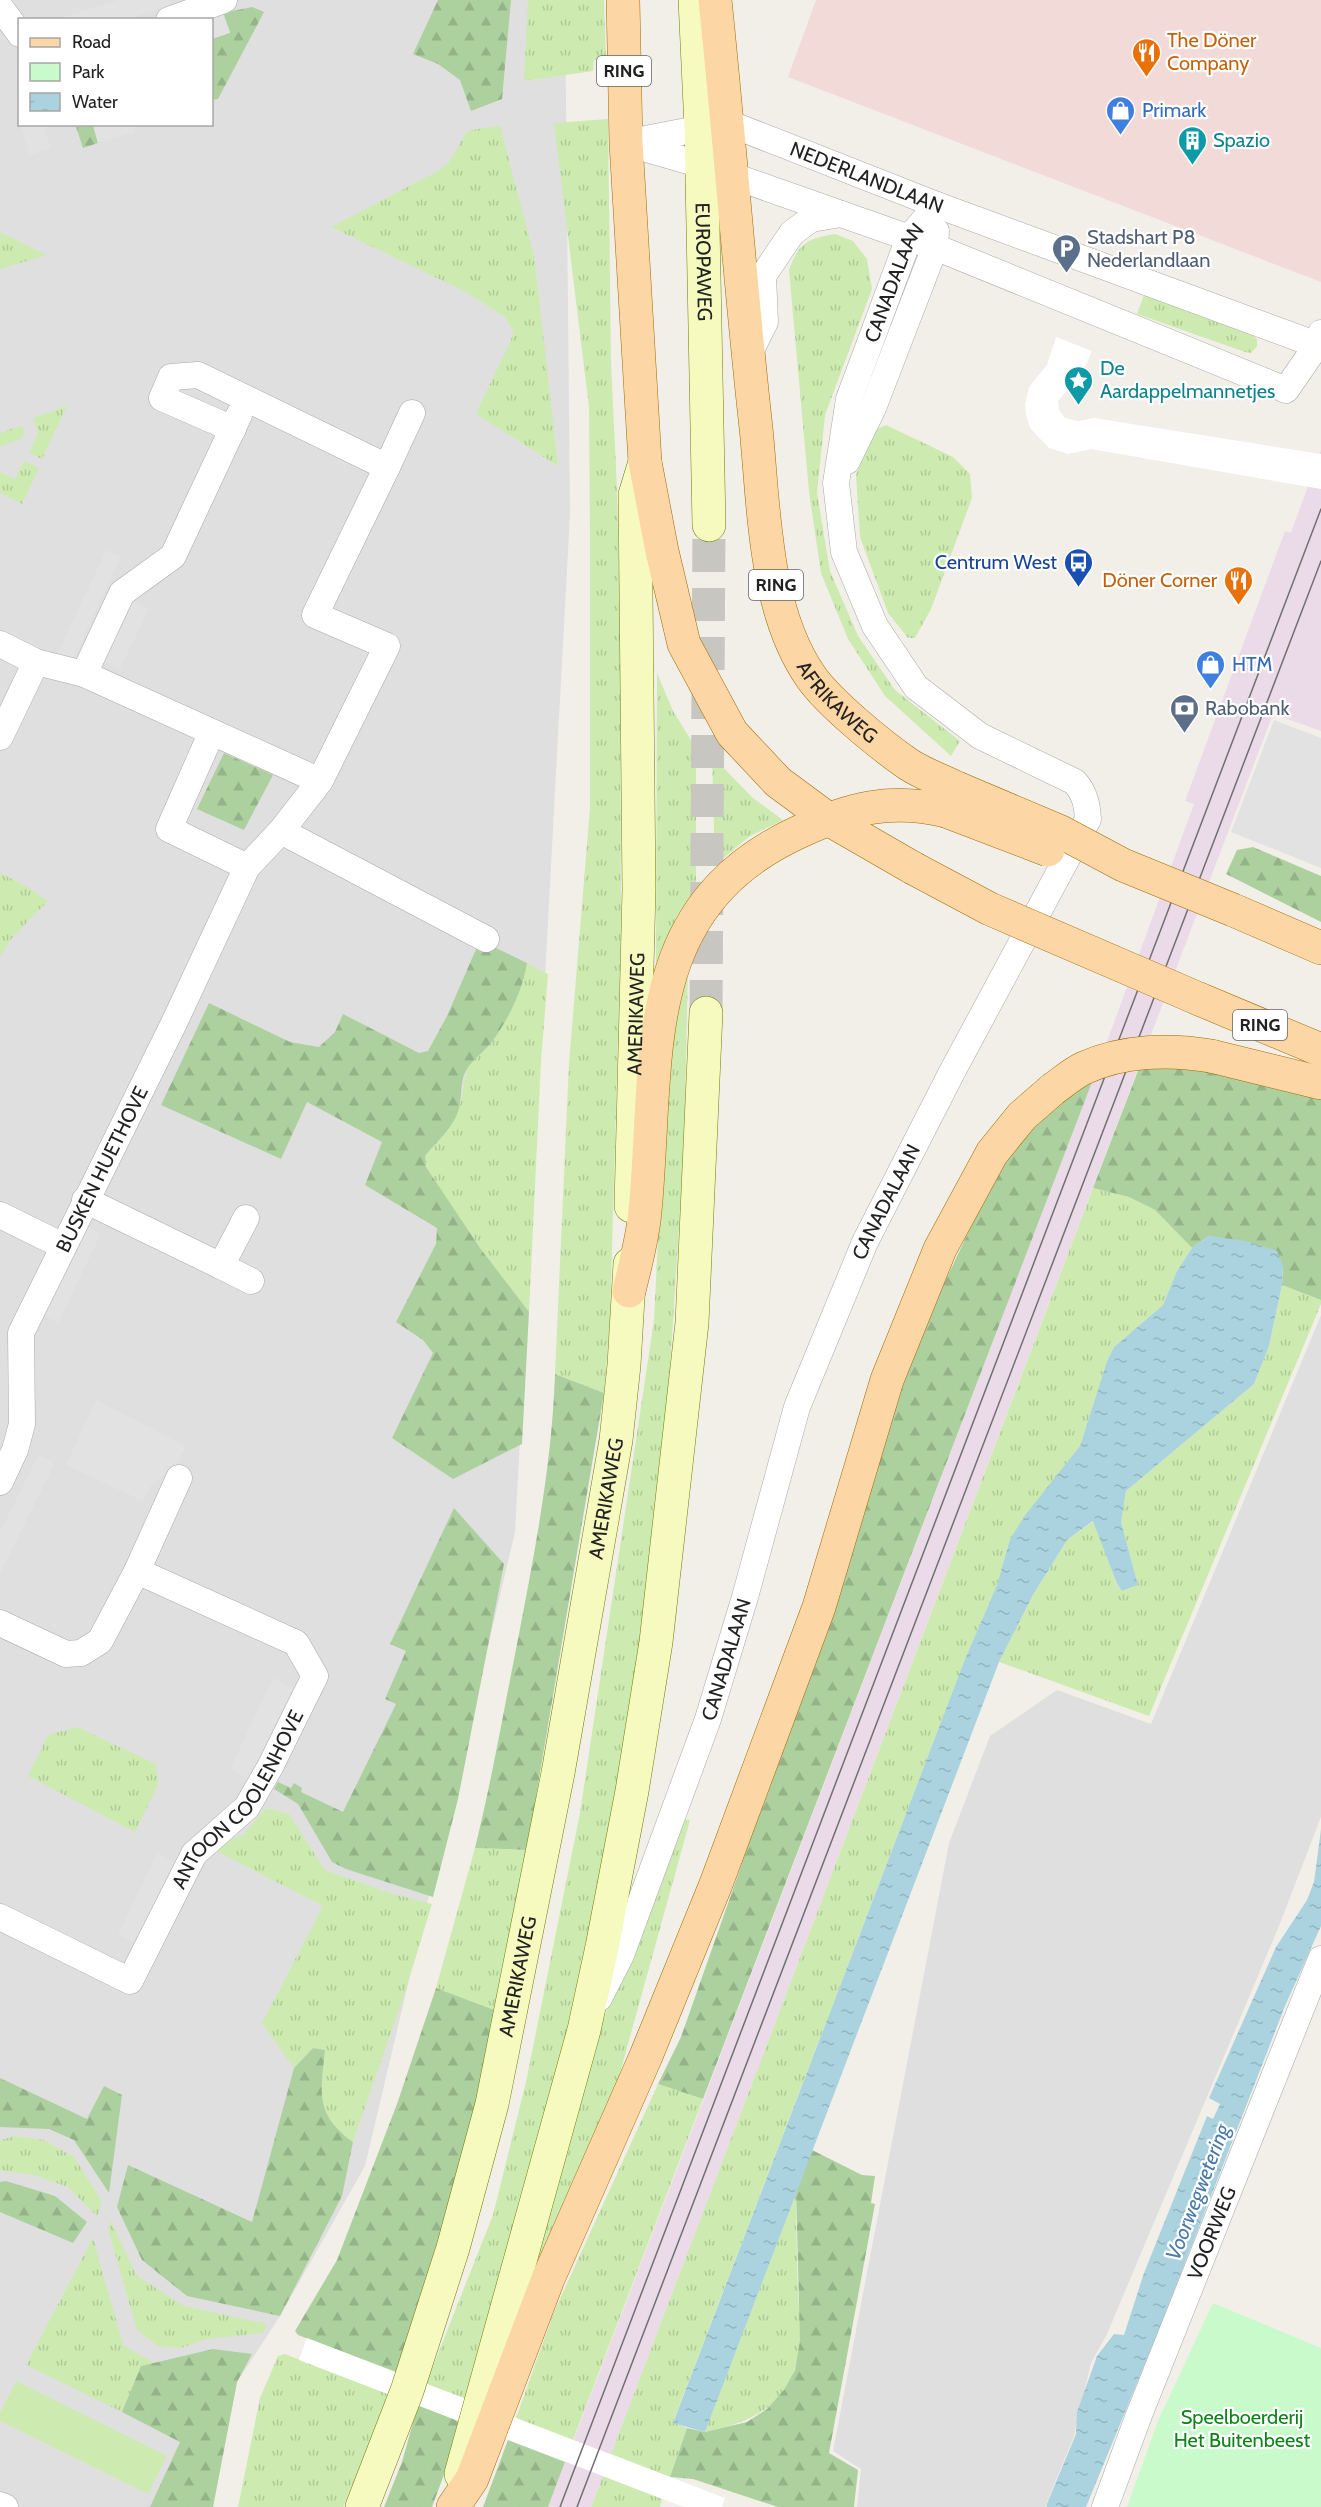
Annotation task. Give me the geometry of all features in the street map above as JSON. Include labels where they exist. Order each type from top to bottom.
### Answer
[{"type":"main road","name":"RING","points":[[623,0],[626,143],[645,462],[662,551],[684,644],[732,733],[778,782],[828,819],[990,909],[1321,1050]]},
{"type":"main road","name":"EUROPAWEG","points":[[695,0],[715,125],[732,176]]},
{"type":"main road","name":"EUROPAWEG","points":[[709,525],[702,165],[715,125],[715,0]]},
{"type":"main road","name":"AFRIKAWEG","points":[[732,176],[766,543],[786,629],[811,677],[844,712],[951,800]]},
{"type":"main road","name":"AMERIKAWEG","points":[[362,2507],[407,2391],[453,2248],[492,2104],[558,1773],[616,1440],[629,1291],[639,889],[635,495],[645,462]]},
{"type":"main road","points":[[629,1291],[645,1214],[657,1033],[664,991],[677,951],[706,902],[748,861],[785,838],[828,819],[871,806],[920,805],[951,800],[1055,852],[1123,865],[1321,948]]},
{"type":"main road","points":[[452,2507],[584,2030],[632,1791],[656,1642],[692,1323],[706,1013]]},
{"type":"main road","points":[[452,2507],[472,2479],[548,2279],[646,2056],[716,1884],[819,1607],[887,1380],[940,1249],[992,1153],[1022,1116],[1053,1089],[1082,1068],[1112,1058],[1155,1052],[1212,1056],[1321,1083]]},
{"type":"street","points":[[174,18],[224,0]]},
{"type":"street","points":[[0,7],[18,31]]},
{"type":"street","points":[[626,143],[715,125]]},
{"type":"street","name":"NEDERLANDLAAN","points":[[626,143],[702,165],[935,247],[1286,390],[1319,339],[715,125]]},
{"type":"street","name":"CANADALAAN","points":[[584,2030],[621,1955],[705,1730],[745,1597],[797,1407],[856,1264],[952,1072],[1088,819],[1087,803],[1082,791],[1075,783],[980,736],[916,687],[874,626],[844,552],[836,483],[849,399],[909,238],[937,205]]},
{"type":"street","name":"CANADALAAN","points":[[836,483],[873,408],[935,247],[937,205]]},
{"type":"street","name":"NEDERLANDLAAN","points":[[748,356],[765,322],[763,276],[792,233],[811,219],[841,214]]},
{"type":"street","points":[[233,429],[162,398],[171,377],[198,375],[387,467],[412,413]]},
{"type":"street","points":[[84,674],[122,593],[173,556],[246,397]]},
{"type":"street","name":"BUSKEN HUETHOVE","points":[[0,1482],[15,1450],[22,1424],[21,1333],[178,1016],[247,867],[281,831],[320,781],[387,646],[315,615],[387,467]]},
{"type":"street","points":[[0,644],[36,662],[84,674],[211,734],[320,781]]},
{"type":"street","points":[[0,736],[36,662]]},
{"type":"street","points":[[211,734],[169,829],[247,867]]},
{"type":"street","points":[[281,831],[486,939]]},
{"type":"street","points":[[85,1200],[251,1281]]},
{"type":"street","points":[[0,1215],[63,1246]]},
{"type":"street","points":[[221,1266],[246,1218]]},
{"type":"street","points":[[0,1623],[66,1654],[81,1653],[100,1641],[136,1572],[179,1478]]},
{"type":"street","name":"ANTOON COOLENHOVE","points":[[0,1917],[130,1981],[194,1854],[247,1807],[270,1767],[315,1676],[296,1643],[136,1572]]},
{"type":"street","name":"VOORWEG","points":[[1105,2507],[1139,2415],[1321,1959]]},
{"type":"street","points":[[0,2505],[5,2507]]},
{"type":"shaded area","points":[[0,0],[565,0],[570,514],[515,1532],[365,2166],[280,2316],[237,2382],[213,2507],[0,2507]]},
{"type":"shaded area","points":[[118,0],[170,0],[172,5],[130,18],[62,18]]},
{"type":"shaded area","name":"Spazio","points":[[816,0],[1321,0],[1321,282],[788,77]]},
{"type":"shaded area","points":[[223,13],[230,33],[213,39],[213,18],[209,18]]},
{"type":"shaded area","points":[[20,126],[43,126],[51,148],[30,155]]},
{"type":"shaded area","points":[[93,126],[133,126],[135,132],[98,143]]},
{"type":"shaded area","points":[[1321,450],[1321,731],[1273,714],[591,2507],[548,2507],[1094,1077],[1194,804],[1185,801],[1285,531],[1291,533]]},
{"type":"shaded area","points":[[106,550],[121,557],[72,661],[57,654]]},
{"type":"shaded area","points":[[131,601],[149,609],[120,669],[102,661]]},
{"type":"shaded area","points":[[1274,720],[1321,738],[1321,868],[1231,832]]},
{"type":"shaded area","points":[[86,1226],[101,1234],[58,1323],[43,1315]]},
{"type":"shaded area","points":[[1321,1315],[1321,1817],[1279,1926],[1107,2334],[1091,2363],[1074,2436],[1045,2507],[857,2507],[861,2469],[833,2451],[949,1843],[990,1736],[1057,1690],[1151,1724]]},
{"type":"shaded area","points":[[96,1400],[186,1446],[178,1463],[152,1484],[143,1501],[66,1465]]},
{"type":"shaded area","points":[[38,1455],[55,1463],[0,1574],[0,1532]]},
{"type":"shaded area","points":[[273,1678],[293,1688],[249,1779],[230,1769]]},
{"type":"shaded area","points":[[157,1853],[175,1862],[136,1944],[118,1935]]},
{"type":"green space","points":[[438,0],[511,0],[502,99],[471,111],[460,80],[438,64],[413,54]]},
{"type":"green space","points":[[528,0],[604,0],[606,61],[594,60],[593,71],[524,81]]},
{"type":"green space","points":[[252,7],[264,12],[218,99],[213,100],[213,39],[230,32],[223,13]]},
{"type":"green space","points":[[608,119],[611,362],[620,632],[621,926],[610,1321],[604,1393],[555,1374],[569,1063],[590,808],[590,545],[589,407],[554,123]]},
{"type":"green space","points":[[93,126],[98,143],[83,148],[76,127]]},
{"type":"green space","points":[[500,126],[534,255],[558,466],[476,414],[514,333],[505,317],[466,292],[331,227],[438,171],[449,162],[466,133],[471,130]]},
{"type":"green space","points":[[0,232],[47,255],[0,269]]},
{"type":"green space","points":[[835,234],[853,241],[867,259],[872,289],[825,415],[817,493],[830,571],[858,636],[895,690],[960,741],[951,756],[885,696],[848,639],[821,573],[809,492],[789,270],[800,248],[810,240]]},
{"type":"green space","points":[[1144,295],[1252,335],[1257,339],[1257,346],[1251,353],[1245,352],[1137,314]]},
{"type":"green space","points":[[67,406],[42,459],[29,453],[38,433],[33,418]]},
{"type":"green space","points":[[22,425],[24,432],[22,438],[0,447],[0,433]]},
{"type":"green space","points":[[886,425],[953,457],[970,474],[972,498],[931,609],[915,638],[908,638],[888,613],[860,537],[856,475],[873,431]]},
{"type":"green space","points":[[24,461],[39,468],[22,504],[0,493],[0,472],[15,479]]},
{"type":"green space","points":[[657,673],[673,711],[696,748],[696,889],[677,915],[656,964]]},
{"type":"green space","points":[[224,753],[273,775],[244,830],[197,809]]},
{"type":"green space","points":[[712,756],[753,798],[783,820],[750,836],[715,865]]},
{"type":"green space","points":[[1253,847],[1321,876],[1321,922],[1226,874],[1237,850]]},
{"type":"green space","points":[[0,873],[26,886],[48,901],[9,941],[0,958]]},
{"type":"green space","points":[[480,940],[527,963],[525,973],[515,1003],[500,1031],[467,1070],[463,1079],[458,1112],[448,1130],[425,1156],[426,1167],[480,1248],[529,1312],[522,1444],[453,1479],[392,1438],[433,1353],[423,1340],[396,1322],[436,1244],[437,1228],[365,1185],[382,1142],[307,1102],[281,1159],[161,1105],[209,1003],[290,1042],[319,1047],[335,1032],[343,1014],[419,1053],[428,1051],[447,1016]]},
{"type":"green space","points":[[527,963],[548,974],[541,1061],[529,1312],[437,1187],[425,1158],[459,1109],[469,1067],[492,1042],[502,1026],[518,992]]},
{"type":"green space","points":[[688,969],[684,1145],[664,1465],[613,1837],[586,1963],[471,2401],[426,2384],[493,2215],[526,2082],[580,1813],[654,1320],[667,1060]]},
{"type":"green space","points":[[1170,1065],[1214,1070],[1321,1096],[1321,1300],[1282,1285],[1283,1266],[1209,1236],[1192,1248],[1155,1210],[1129,1197],[1093,1188],[1139,1068]]},
{"type":"green space","points":[[1094,1077],[703,2099],[658,2084],[681,2037],[739,1872],[885,1441],[912,1351],[996,1174],[1056,1104]]},
{"type":"green space","points":[[1093,1188],[1129,1197],[1155,1210],[1192,1248],[1177,1271],[1163,1305],[1114,1347],[1107,1361],[1080,1446],[1010,1539],[997,1585],[965,1659],[673,2422],[687,2428],[670,2477],[611,2454]]},
{"type":"green space","points":[[1282,1285],[1321,1300],[1321,1304],[1149,1716],[999,1662],[1033,1595],[1067,1540],[1094,1521],[1117,1585],[1122,1591],[1138,1585],[1121,1522],[1126,1491],[1254,1384],[1269,1346]]},
{"type":"green space","points":[[555,1374],[604,1393],[527,1850],[475,1848],[498,1744],[536,1540],[550,1441]]},
{"type":"green space","points":[[454,1508],[504,1564],[458,1799],[433,1897],[346,1869],[332,1862],[298,1804],[274,1789],[278,1782],[291,1788],[294,1783],[302,1788],[301,1792],[343,1812],[396,1704],[385,1699],[406,1651],[390,1644]]},
{"type":"green space","points":[[77,1727],[156,1764],[158,1785],[135,1832],[28,1776],[48,1735]]},
{"type":"green space","points":[[266,1808],[289,1814],[325,1870],[390,1893],[432,1904],[406,1989],[353,2142],[340,2132],[326,2112],[322,2090],[325,2050],[313,2048],[294,2068],[262,2023],[323,1906],[212,1849],[244,1834]]},
{"type":"green space","points":[[682,1819],[690,1820],[615,2091],[513,2320],[580,2079]]},
{"type":"green space","points":[[475,1848],[527,1850],[497,2011],[436,1988]]},
{"type":"green space","points":[[436,1988],[497,2011],[464,2148],[397,2373],[298,2335],[295,2331],[337,2260],[397,2104]]},
{"type":"green space","points":[[313,2048],[325,2050],[322,2090],[326,2112],[340,2132],[353,2142],[342,2196],[280,2316],[187,2296],[142,2260],[117,2207],[128,2165],[252,2222],[294,2068]]},
{"type":"green space","points":[[0,2078],[87,2119],[104,2086],[122,2095],[109,2193],[74,2140],[49,2129],[0,2127]]},
{"type":"green space","points":[[658,2084],[703,2099],[573,2440],[516,2418],[554,2312]]},
{"type":"green space","points":[[16,2136],[44,2140],[74,2157],[102,2202],[97,2216],[68,2187],[34,2175],[0,2170],[0,2140]]},
{"type":"green space","points":[[812,2150],[862,2175],[875,2176],[871,2203],[875,2204],[829,2453],[858,2470],[854,2507],[778,2507],[693,2479],[670,2477],[687,2428],[705,2432],[747,2422],[767,2409],[784,2390],[795,2370],[800,2341],[796,2190]]},
{"type":"green space","points":[[6,2181],[55,2196],[87,2222],[73,2243],[0,2212],[0,2182]]},
{"type":"green space","points":[[796,2190],[800,2343],[790,2380],[770,2406],[757,2415],[705,2432]]},
{"type":"green space","points":[[111,2221],[136,2275],[184,2306],[267,2324],[263,2333],[207,2339],[181,2348],[158,2346],[137,2330],[108,2229]]},
{"type":"green space","points":[[93,2238],[123,2345],[154,2363],[141,2366],[122,2412],[26,2365]]},
{"type":"green space","name":"Speelboerderij Het Buitenbeest","points":[[1213,2303],[1321,2348],[1321,2507],[1127,2507],[1158,2421]]},
{"type":"green space","points":[[213,2349],[252,2354],[237,2382],[213,2507],[150,2507],[180,2442],[122,2412],[141,2366]]},
{"type":"green space","points":[[285,2354],[390,2395],[343,2507],[238,2507],[260,2398],[278,2356]]},
{"type":"green space","points":[[16,2381],[167,2456],[148,2494],[0,2421],[0,2413]]},
{"type":"green space","points":[[418,2405],[463,2423],[432,2507],[384,2507],[402,2462]]},
{"type":"green space","points":[[508,2440],[565,2462],[548,2507],[483,2507]]},
{"type":"green space","points":[[603,2476],[662,2499],[660,2507],[591,2507]]},
{"type":"water","points":[[1209,1236],[1246,1241],[1277,1251],[1283,1266],[1282,1285],[1269,1346],[1254,1384],[1126,1491],[1121,1522],[1138,1585],[1122,1591],[1117,1584],[1093,1521],[1067,1540],[1033,1595],[999,1662],[705,2432],[673,2423],[965,1659],[997,1585],[1010,1539],[1026,1514],[1080,1446],[1107,1361],[1114,1347],[1163,1305],[1177,1271],[1192,1248]]},
{"type":"water","name":"Voorwegwetering","points":[[1321,1829],[1321,1926],[1285,2006],[1160,2327],[1086,2507],[1048,2507],[1046,2506],[1076,2434],[1077,2412],[1097,2356],[1114,2334],[1124,2335],[1144,2273],[1207,2116],[1213,2119],[1220,2104],[1209,2098],[1276,1947],[1307,1900],[1314,1882]]},
{"type":"pier","points":[[1056,337],[1092,351],[1083,371],[1058,401],[1059,410],[1065,418],[1078,421],[1094,418],[1321,454],[1321,489],[1091,449],[1068,454],[1049,448],[1030,428],[1025,404],[1029,387],[1047,365]]},
{"type":"pier","points":[[307,2338],[725,2498],[722,2507],[684,2507],[299,2360]]},
{"type":"tunnel","points":[[706,1013],[709,525]]},
{"type":"tram line","points":[[560,2507],[1321,509]]},
{"type":"tram line","points":[[577,2507],[1321,561]]},
{"type":"place","name":"The Döner Company","points":[[1146,78]]},
{"type":"place","name":"Primark","points":[[1121,136]]},
{"type":"place","name":"Spazio","points":[[1192,166]]},
{"type":"place","name":"Stadshart P8 Nederlandlaan","points":[[1066,274]]},
{"type":"place","name":"De Aardappelmannetjes","points":[[1079,406]]},
{"type":"place","name":"Centrum West","points":[[1078,588]]},
{"type":"place","name":"Döner Corner","points":[[1238,606]]},
{"type":"place","name":"HTM","points":[[1211,690]]},
{"type":"place","name":"Rabobank","points":[[1184,734]]}]
